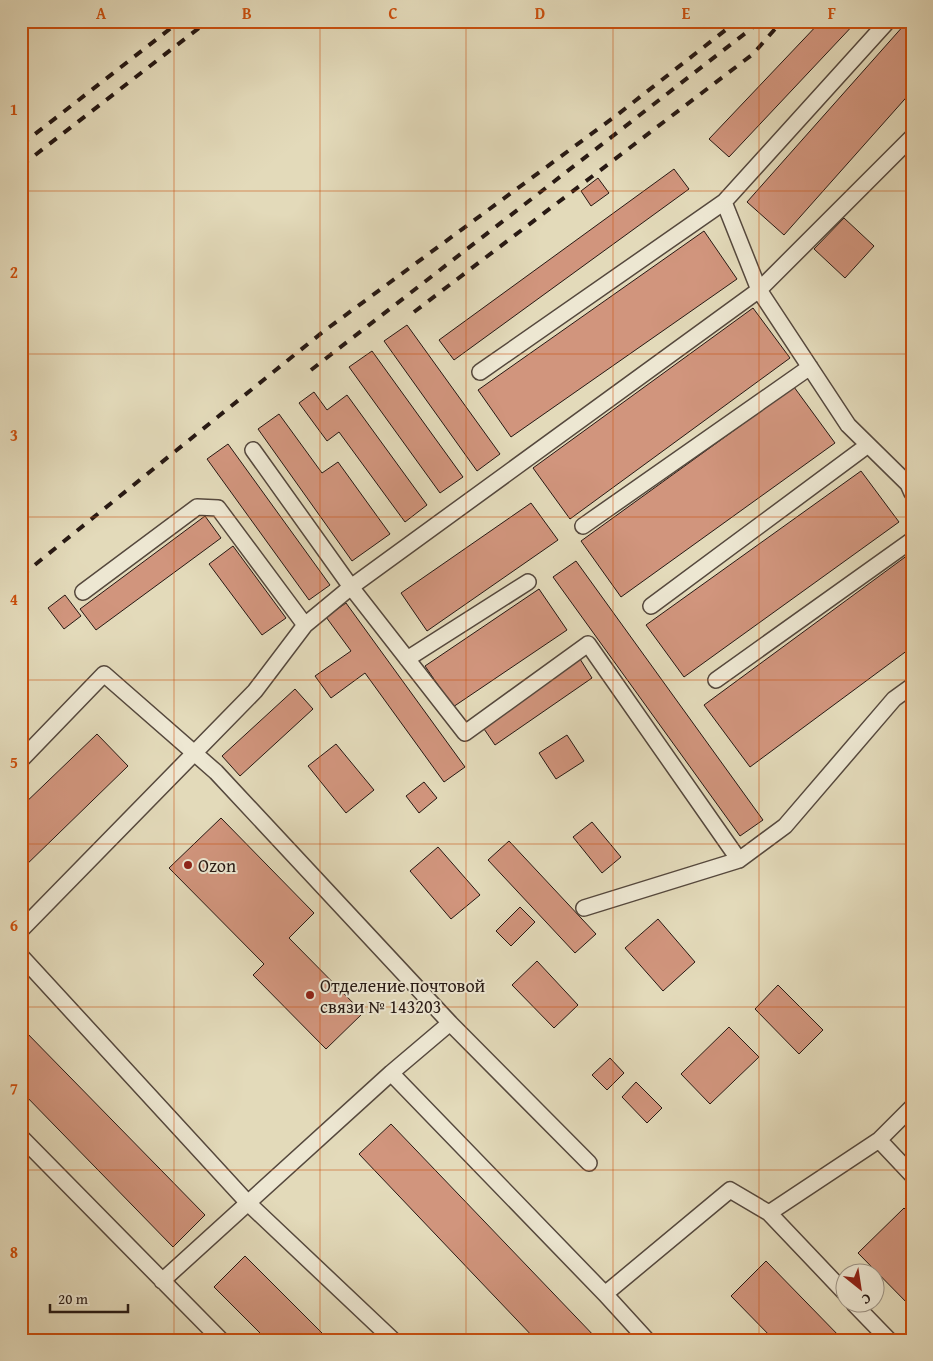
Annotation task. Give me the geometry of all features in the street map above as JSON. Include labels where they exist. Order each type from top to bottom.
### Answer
[{"type":"lane","points":[[480,372],[724,202],[888,21]]},
{"type":"lane","points":[[21,930],[192,753],[255,691],[305,625],[351,587],[759,290],[912,137]]},
{"type":"lane","points":[[724,202],[759,290],[848,425],[908,484],[912,492]]},
{"type":"lane","points":[[583,526],[810,366]]},
{"type":"lane","points":[[651,606],[868,445]]},
{"type":"lane","points":[[253,450],[351,587],[465,734],[588,644],[739,860]]},
{"type":"lane","points":[[83,592],[197,507],[218,508],[305,625]]},
{"type":"lane","points":[[716,680],[912,540]]},
{"type":"lane","points":[[407,659],[528,582]]},
{"type":"lane","points":[[21,760],[104,674],[192,753],[216,772],[450,1023],[588,1163]]},
{"type":"lane","points":[[584,908],[739,860],[785,826],[894,699],[912,686]]},
{"type":"lane","points":[[21,956],[248,1203],[393,1340]]},
{"type":"lane","points":[[162,1281],[391,1073],[450,1023]]},
{"type":"lane","points":[[391,1073],[606,1294],[646,1340]]},
{"type":"lane","points":[[769,1213],[879,1140],[912,1107]]},
{"type":"lane","points":[[21,1137],[222,1340]]},
{"type":"lane","points":[[879,1140],[912,1175]]},
{"type":"lane","points":[[606,1294],[730,1190],[769,1213],[836,1283]]},
{"type":"lane","points":[[863,1314],[888,1340]]},
{"type":"building","points":[[821,21],[857,21],[729,157],[709,139]]},
{"type":"building","points":[[905,24],[912,30],[912,91],[784,235],[747,202]]},
{"type":"building","points":[[674,169],[689,189],[454,360],[439,340]]},
{"type":"building","points":[[598,178],[609,193],[591,206],[581,191]]},
{"type":"building","points":[[844,218],[874,246],[845,278],[814,249]]},
{"type":"building","points":[[704,231],[737,279],[511,437],[478,390]]},
{"type":"building","points":[[753,308],[790,358],[570,519],[533,468]]},
{"type":"building","points":[[407,325],[500,454],[477,471],[384,341]]},
{"type":"building","points":[[372,351],[463,477],[440,493],[349,367]]},
{"type":"building","points":[[794,387],[835,443],[621,597],[581,541]]},
{"type":"building","points":[[314,392],[327,410],[347,395],[427,505],[405,522],[339,432],[327,441],[299,403]]},
{"type":"building","points":[[279,414],[322,473],[338,462],[390,534],[352,561],[258,429]]},
{"type":"building","points":[[228,444],[330,585],[309,600],[207,459]]},
{"type":"building","points":[[861,471],[899,522],[684,677],[646,625]]},
{"type":"building","points":[[531,503],[558,540],[427,631],[401,593]]},
{"type":"building","points":[[205,516],[221,538],[96,630],[80,609]]},
{"type":"building","points":[[233,546],[286,618],[262,635],[209,564]]},
{"type":"building","points":[[912,552],[912,647],[750,767],[704,705]]},
{"type":"building","points":[[576,561],[763,820],[740,836],[553,577]]},
{"type":"building","points":[[539,589],[567,630],[453,707],[425,666]]},
{"type":"building","points":[[65,595],[81,616],[64,629],[48,608]]},
{"type":"building","points":[[346,603],[465,767],[444,782],[365,673],[331,698],[315,676],[351,651],[326,617]]},
{"type":"building","points":[[580,659],[592,678],[495,745],[482,726]]},
{"type":"building","points":[[295,689],[313,709],[240,776],[222,756]]},
{"type":"building","points":[[97,734],[128,766],[21,870],[21,807]]},
{"type":"building","points":[[567,735],[584,761],[556,779],[539,753]]},
{"type":"building","points":[[336,744],[374,790],[346,813],[308,766]]},
{"type":"building","points":[[424,782],[437,798],[419,813],[406,796]]},
{"type":"building","points":[[221,818],[314,913],[289,938],[363,1013],[326,1049],[253,975],[264,964],[169,868]]},
{"type":"building","points":[[592,822],[621,857],[602,873],[573,837]]},
{"type":"building","points":[[509,841],[596,934],[575,953],[488,860]]},
{"type":"building","points":[[438,847],[480,895],[451,919],[410,871]]},
{"type":"building","points":[[520,907],[535,922],[511,946],[496,931]]},
{"type":"building","points":[[658,919],[695,962],[663,991],[625,948]]},
{"type":"building","points":[[537,961],[578,1005],[554,1028],[512,985]]},
{"type":"building","points":[[778,985],[823,1030],[799,1054],[755,1009]]},
{"type":"building","points":[[21,1027],[205,1215],[173,1247],[21,1091]]},
{"type":"building","points":[[729,1027],[759,1057],[710,1104],[681,1074]]},
{"type":"building","points":[[610,1058],[624,1073],[607,1090],[592,1075]]},
{"type":"building","points":[[636,1082],[662,1108],[647,1123],[622,1097]]},
{"type":"building","points":[[391,1124],[598,1340],[536,1340],[359,1154]]},
{"type":"building","points":[[904,1208],[912,1216],[912,1308],[886,1282],[886,1264],[869,1264],[858,1253]]},
{"type":"building","points":[[245,1256],[329,1340],[267,1340],[214,1287]]},
{"type":"building","points":[[766,1261],[843,1340],[774,1340],[731,1296]]},
{"type":"railway","points":[[21,145],[180,21]]},
{"type":"railway","points":[[21,166],[208,21]]},
{"type":"railway","points":[[21,576],[324,331],[617,115],[737,21]]},
{"type":"railway","points":[[311,370],[761,21]]},
{"type":"railway","points":[[414,312],[753,54],[782,21]]},
{"type":"place","name":"Ozon","points":[[188,865]]},
{"type":"place","name":"Отделение почтовой связи № 143203","points":[[310,995]]}]
